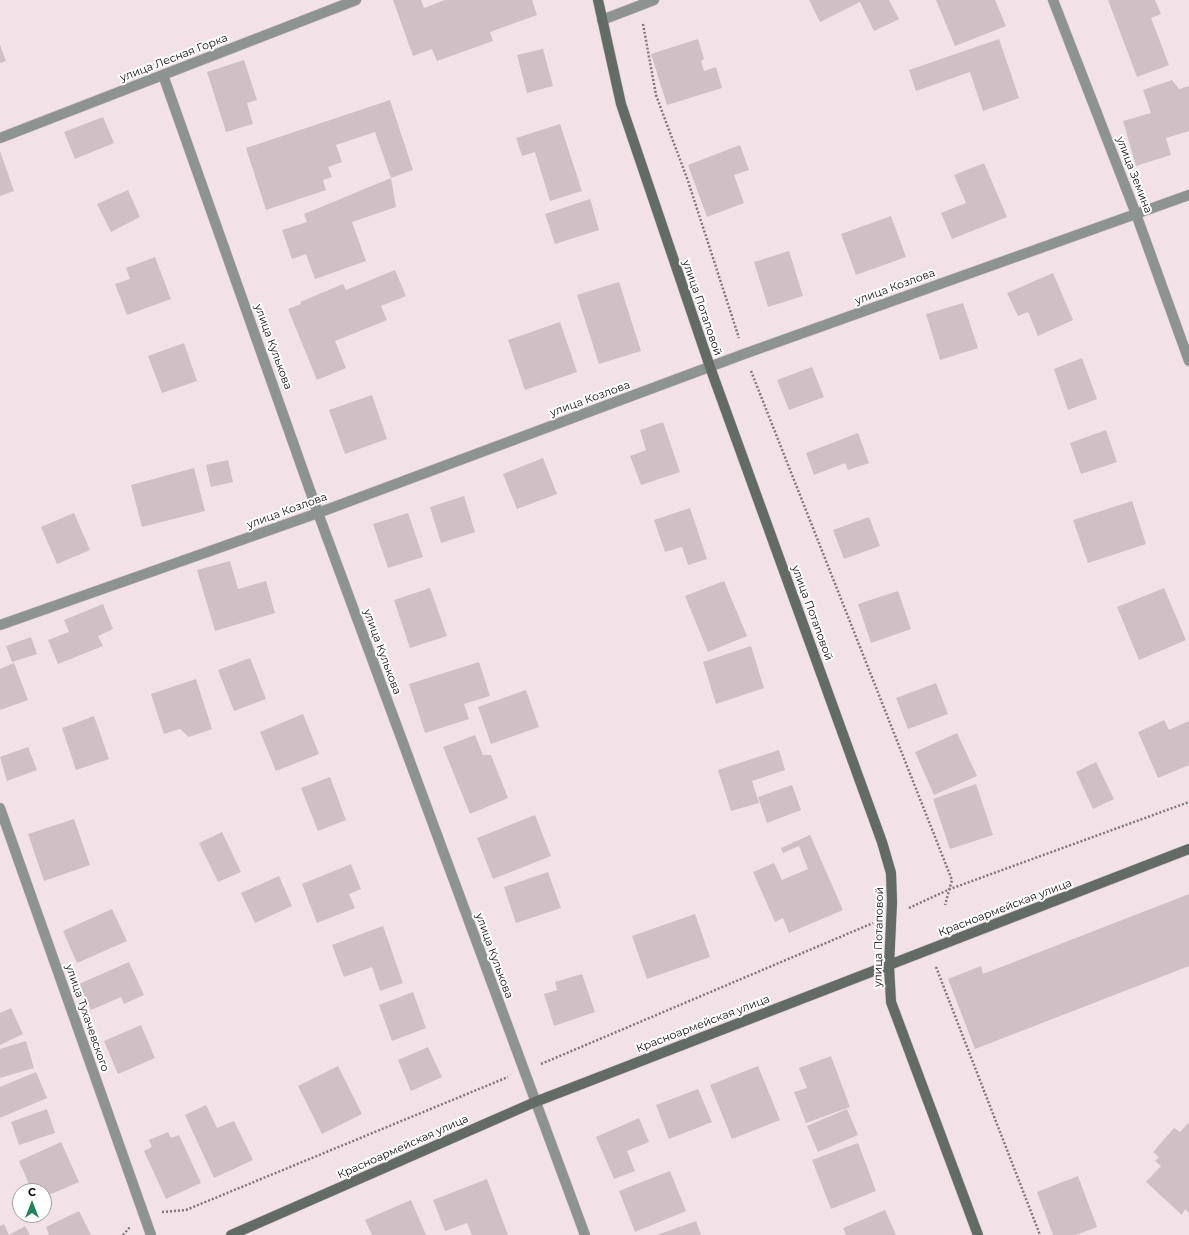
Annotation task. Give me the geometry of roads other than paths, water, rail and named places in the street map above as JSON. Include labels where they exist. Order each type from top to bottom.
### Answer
[{"type":"main road","name":"улица Потаповой","points":[[598,0],[621,104],[710,367],[882,842],[890,873],[892,916],[889,966],[891,1002],[978,1235]]},
{"type":"main road","name":"Красноармейская улица","points":[[231,1235],[535,1102],[1189,849]]},
{"type":"street","name":"улица Лесная Горка","points":[[0,138],[356,0]]},
{"type":"street","points":[[602,20],[654,0]]},
{"type":"street","name":"улица Земина","points":[[1053,0],[1136,214],[1189,361]]},
{"type":"street","name":"улица Кулькова","points":[[163,75],[318,513],[585,1235]]},
{"type":"street","name":"улица Козлова","points":[[0,625],[318,513],[744,354],[1189,195]]},
{"type":"street","name":"улица Тухачевского","points":[[0,808],[151,1235]]}]
